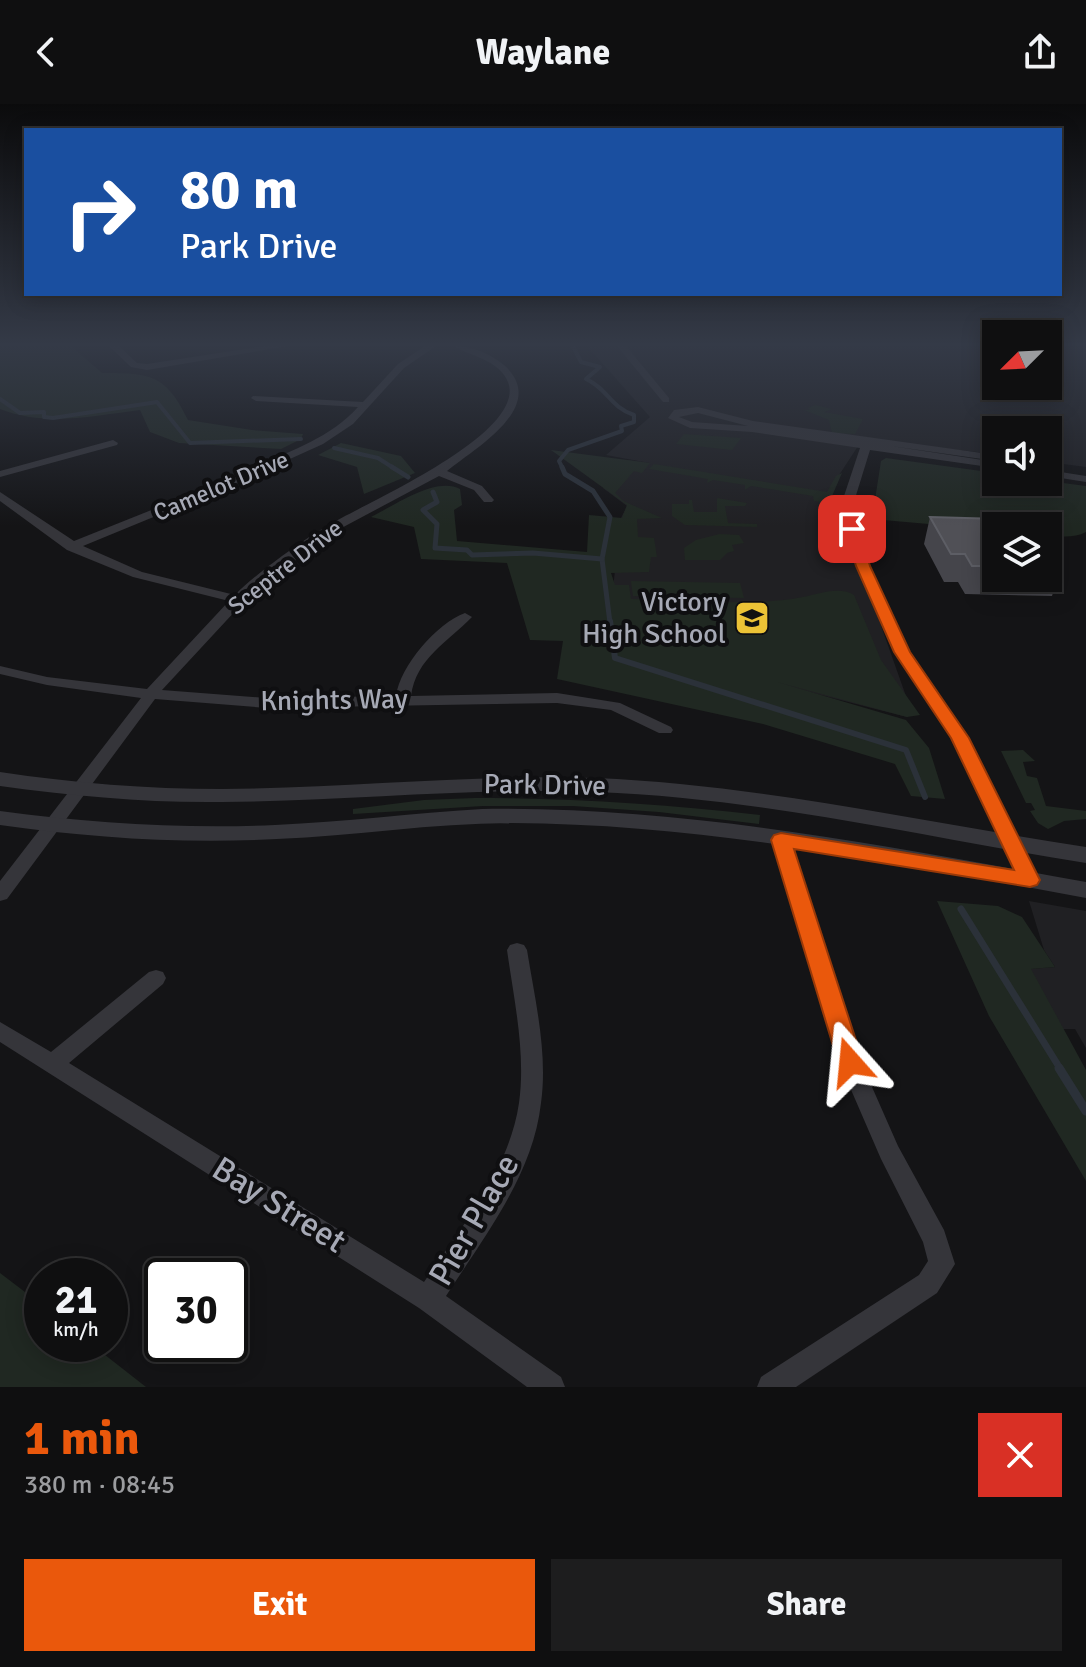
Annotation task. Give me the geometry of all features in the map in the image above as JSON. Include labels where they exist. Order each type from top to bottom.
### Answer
[{"type":"street","name":"Camelot Drive","points":[[71,547],[293,455],[343,426],[365,406]]},
{"type":"street","name":"Sceptre Drive","points":[[0,894],[162,680],[238,600],[330,529],[439,472],[505,419],[512,406]]},
{"type":"street","points":[[982,456],[867,444],[752,429],[683,424],[674,420],[673,415],[698,410],[753,424],[867,444],[982,463]]},
{"type":"street","points":[[0,474],[113,443]]},
{"type":"street","points":[[867,444],[856,487],[847,505],[863,566],[902,652],[960,738],[1030,880]]},
{"type":"street","points":[[1062,468],[1086,471]]},
{"type":"street","points":[[439,472],[478,488],[488,500]]},
{"type":"street","points":[[1062,475],[1086,479]]},
{"type":"street","points":[[0,495],[36,525],[71,547],[130,572],[238,600]]},
{"type":"street","points":[[403,700],[404,688],[425,656],[441,635],[465,617]]},
{"type":"street","name":"Knights Way","points":[[0,670],[47,681],[267,703],[501,697],[587,700],[615,706],[665,730]]},
{"type":"street","name":"Park Drive","points":[[0,779],[64,807],[150,833],[230,833],[509,816],[595,818],[781,840],[1086,890]]},
{"type":"street","name":"Park Drive","points":[[0,818],[64,807],[170,796],[242,797],[425,785],[600,785],[780,802],[1086,855]]},
{"type":"street","points":[[771,1387],[928,1284],[942,1264],[935,1239],[889,1152],[850,1062],[781,840]]},
{"type":"street","name":"Pier Place","points":[[428,1299],[511,1169],[530,1105],[529,1039],[517,950]]},
{"type":"street","points":[[54,1062],[156,978]]},
{"type":"street","name":"Bay Street","points":[[0,1031],[428,1299],[551,1387]]},
{"type":"shaded area","points":[[0,406],[180,406],[188,420],[303,434],[301,439],[281,449],[179,443],[150,432],[140,410],[52,419],[0,409]]},
{"type":"shaded area","name":"Victory High School","points":[[640,406],[1086,406],[1086,467],[1062,464],[1062,416],[982,416],[982,453],[862,440],[828,492],[835,496],[912,713],[907,717],[637,648],[613,588],[621,518],[627,506],[603,488],[628,460],[649,463],[606,455],[650,417]]},
{"type":"shaded area","points":[[819,406],[832,409],[824,412],[863,419],[855,434],[832,433],[829,420],[804,410],[810,410],[808,408]]},
{"type":"shaded area","points":[[684,434],[741,438],[732,450],[676,444]]},
{"type":"shaded area","points":[[341,443],[401,456],[415,473],[364,494],[357,467],[318,455]]},
{"type":"shaded area","points":[[551,450],[650,463],[642,473],[634,471],[615,493],[623,501],[662,518],[637,519],[638,537],[654,538],[657,557],[651,557],[649,572],[611,573],[615,585],[629,585],[631,599],[741,602],[784,600],[835,591],[854,595],[881,660],[920,715],[907,717],[777,682],[906,720],[929,748],[945,799],[911,796],[895,764],[763,724],[557,679],[563,641],[530,640],[507,563],[421,559],[414,527],[371,517],[428,489],[450,486],[460,489],[462,505],[454,510],[457,541],[587,552],[589,515],[622,518],[627,505]]},
{"type":"shaded area","points":[[886,458],[982,471],[982,496],[1062,496],[1062,483],[1086,486],[1086,532],[1062,536],[1062,512],[982,512],[982,529],[872,519],[881,461]]},
{"type":"shaded area","points":[[654,464],[827,492],[836,476],[842,473],[829,503],[814,501],[813,496],[751,486],[745,490],[745,485],[713,480],[707,483],[708,479],[649,469]]},
{"type":"shaded area","points":[[717,498],[747,503],[745,506],[725,506],[728,523],[757,524],[757,527],[685,525],[672,516],[672,504],[689,504],[689,500],[692,500],[694,512],[717,512]]},
{"type":"shaded area","points":[[720,534],[739,535],[744,543],[732,545],[734,551],[720,560],[685,560],[684,548],[696,540]]},
{"type":"shaded area","points":[[631,581],[740,583],[744,598],[633,596]]},
{"type":"shaded area","points":[[1023,750],[1035,761],[1023,762],[1027,776],[1037,778],[1046,806],[1086,811],[1086,819],[1064,821],[1048,829],[1038,823],[1030,811],[1035,810],[1031,803],[1026,803],[1001,751]]},
{"type":"shaded area","points":[[475,798],[618,802],[760,815],[759,824],[573,806],[483,806],[353,814],[353,809],[424,800]]},
{"type":"shaded area","points":[[937,901],[998,906],[1022,917],[1055,967],[1031,969],[1086,1070],[1086,1181],[989,1016]]},
{"type":"shaded area","points":[[1029,901],[1086,911],[1086,1048],[1075,1029],[1063,1029],[1030,969],[1055,967],[1044,950]]},
{"type":"shaded area","points":[[0,1273],[24,1291],[24,1362],[114,1362],[146,1387],[0,1387]]},
{"type":"building","points":[[930,517],[982,519],[982,566],[972,566],[965,554],[951,554]]},
{"type":"waterway","points":[[10,406],[20,413],[44,412],[44,417],[53,418],[132,406]]},
{"type":"waterway","points":[[160,406],[190,443],[301,439]]},
{"type":"waterway","points":[[562,467],[559,461],[568,450],[622,431],[621,426],[634,422],[634,415],[618,406]]},
{"type":"waterway","points":[[334,448],[378,458],[395,469]]},
{"type":"waterway","points":[[392,467],[408,477]]},
{"type":"waterway","points":[[562,467],[565,474],[593,491],[610,517],[602,559]]},
{"type":"waterway","points":[[433,492],[437,502],[423,510],[437,524],[435,548],[467,550],[472,555],[533,553],[602,559]]},
{"type":"waterway","points":[[602,559],[610,623]]},
{"type":"waterway","points":[[610,621],[615,658],[906,750],[925,797]]},
{"type":"waterway","points":[[961,909],[1061,1070]]},
{"type":"waterway","points":[[1059,1068],[1086,1111]]},
{"type":"place","name":"Victory High School","points":[[752,618]]},
{"type":"route","points":[[850,1062],[781,840],[1030,880],[960,738],[902,652],[863,566],[852,529]]}]
